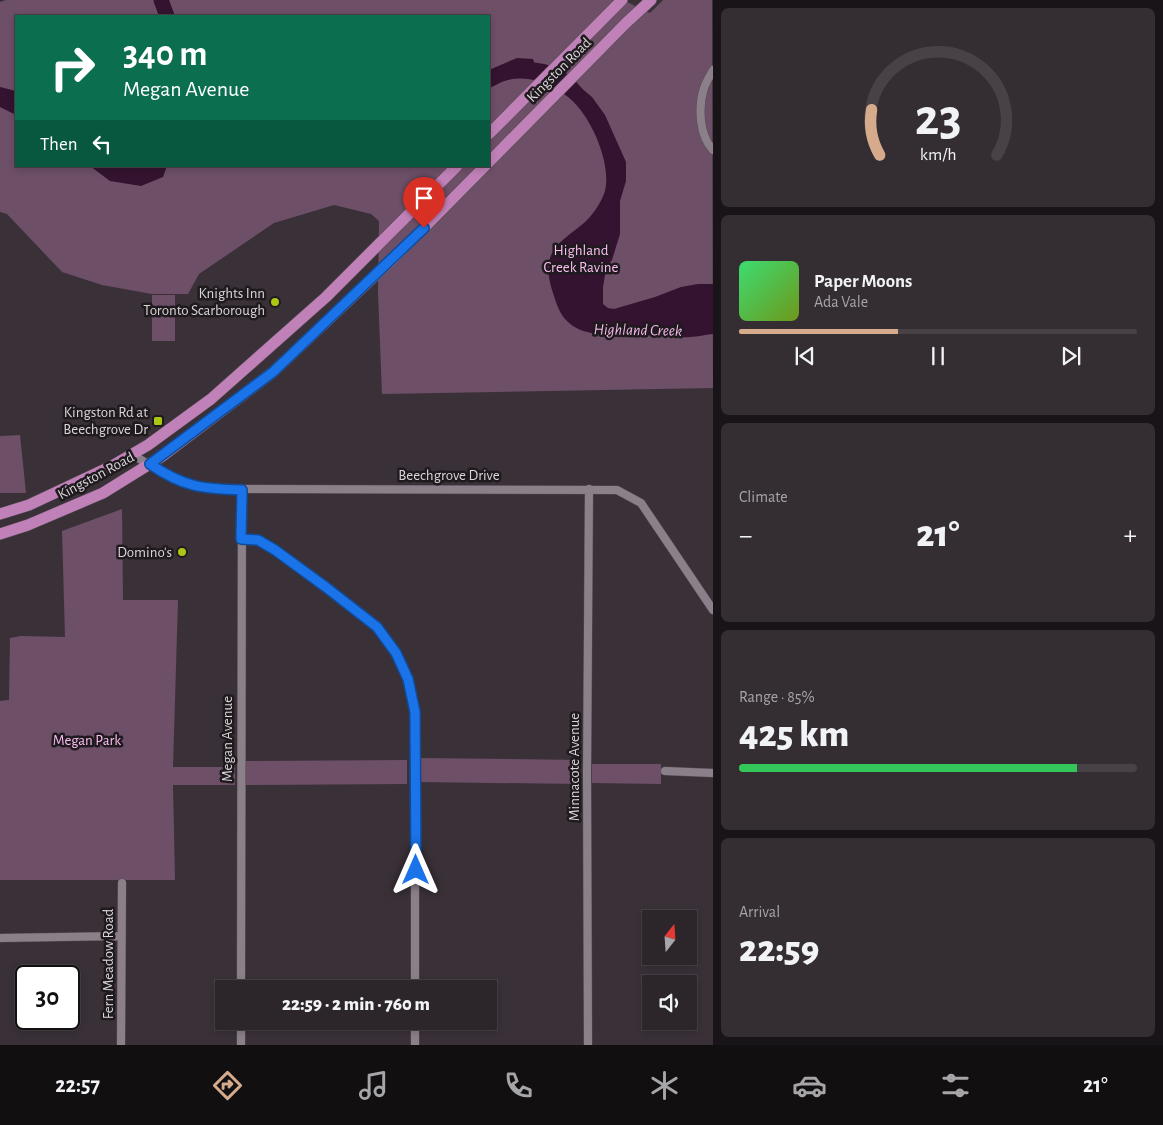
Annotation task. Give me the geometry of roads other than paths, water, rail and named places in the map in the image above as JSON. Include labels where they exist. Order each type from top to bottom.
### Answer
[{"type":"main road","name":"Kingston Road","points":[[490,161],[651,0]]},
{"type":"main road","name":"Kingston Road","points":[[490,133],[620,2]]},
{"type":"main road","name":"Kingston Road","points":[[0,514],[29,505],[134,454],[218,392],[326,298],[456,167]]},
{"type":"main road","name":"Kingston Road","points":[[0,534],[28,526],[103,493],[150,464],[273,372],[401,251],[484,167]]},
{"type":"street","points":[[713,70],[704,87],[701,106],[704,135],[713,150]]},
{"type":"street","name":"Beechgrove Drive","points":[[134,454],[171,478],[210,489],[617,490],[641,502],[713,610]]},
{"type":"street","name":"Minnacote Avenue","points":[[588,1045],[587,764],[589,489]]},
{"type":"street","name":"Megan Avenue","points":[[241,980],[242,490]]},
{"type":"street","points":[[241,539],[258,540],[275,550],[377,627],[396,653],[408,679],[415,712],[415,980]]},
{"type":"street","points":[[665,771],[713,773]]},
{"type":"street","name":"Fern Meadow Road","points":[[121,1045],[122,883]]},
{"type":"street","points":[[0,938],[122,936]]},
{"type":"street","points":[[241,1030],[241,1045]]},
{"type":"street","points":[[415,1030],[415,1045]]},
{"type":"water","points":[[517,58],[533,59],[536,68],[543,74],[558,80],[573,81],[592,97],[605,115],[626,162],[626,181],[620,201],[620,234],[612,260],[606,269],[603,304],[608,308],[614,309],[681,287],[713,284],[713,334],[687,337],[603,334],[584,331],[568,322],[556,303],[548,267],[550,258],[557,247],[587,220],[600,203],[605,191],[606,179],[602,152],[590,124],[582,112],[564,94],[546,84],[528,79],[509,79],[490,85],[490,70]]},
{"type":"water","points":[[0,87],[15,91],[15,114],[0,107]]},
{"type":"water","points":[[91,167],[167,167],[163,177],[141,186],[110,181]]},
{"type":"waterway","name":"Highland Creek","points":[[161,0],[167,15]]},
{"type":"waterway","name":"Highland Creek","points":[[490,80],[514,71],[541,71],[561,79],[576,93]]},
{"type":"place","name":"Knights Inn Toronto Scarborough","points":[[275,302]]},
{"type":"place","name":"Kingston Rd at Beechgrove Dr","points":[[158,421]]},
{"type":"place","name":"Domino's","points":[[182,552]]},
{"type":"park label","name":"Highland Creek Ravine","points":[[581,258]]},
{"type":"park label","name":"Megan Park","points":[[87,740]]}]
